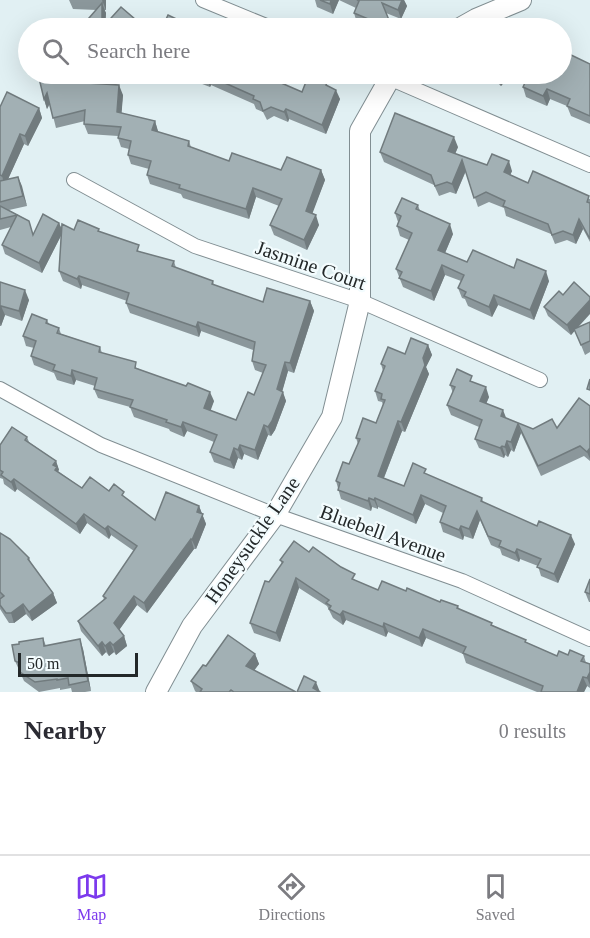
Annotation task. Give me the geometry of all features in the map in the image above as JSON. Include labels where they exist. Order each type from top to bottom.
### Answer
[{"type":"street","points":[[203,0],[247,18]]},
{"type":"street","points":[[478,18],[521,0]]},
{"type":"street","name":"Honeysuckle Lane","points":[[156,692],[192,626],[275,515],[332,417],[360,301],[360,131],[384,84]]},
{"type":"street","points":[[409,84],[590,165]]},
{"type":"street","name":"Jasmine Court","points":[[74,180],[195,246],[360,301],[540,380]]},
{"type":"street","name":"Bluebell Avenue","points":[[0,389],[101,444],[275,515],[462,582],[590,639]]},
{"type":"building","points":[[357,0],[402,0],[398,10],[382,3],[388,18],[366,18],[354,13],[359,1]]},
{"type":"building","points":[[102,3],[102,18],[89,18]]},
{"type":"building","points":[[121,7],[134,18],[111,18]]},
{"type":"building","points":[[572,55],[590,64],[590,116],[567,106],[570,99],[547,89],[543,96],[523,87],[524,84],[572,84]]},
{"type":"building","points":[[40,84],[119,85],[117,112],[155,121],[152,130],[189,141],[188,146],[229,161],[232,153],[281,170],[287,157],[321,170],[306,211],[316,215],[304,240],[270,225],[282,199],[253,188],[246,209],[179,188],[180,185],[147,175],[151,161],[128,155],[131,141],[118,138],[121,127],[84,124],[85,110],[53,118],[47,93],[44,99]]},
{"type":"building","points":[[227,84],[284,84],[302,92],[305,84],[326,84],[336,90],[322,125],[286,109],[284,112],[271,107],[263,111],[260,102],[253,99],[254,96]]},
{"type":"building","points":[[7,92],[39,108],[25,136],[20,134],[2,176],[0,175],[0,107]]},
{"type":"building","points":[[395,113],[454,137],[448,151],[487,165],[492,154],[509,161],[504,172],[528,183],[533,171],[589,196],[587,202],[590,203],[590,239],[579,219],[573,235],[563,231],[552,235],[548,224],[503,206],[505,201],[486,192],[474,198],[462,160],[452,184],[447,182],[435,186],[431,175],[380,152]]},
{"type":"building","points":[[18,177],[23,196],[0,202],[0,181]]},
{"type":"building","points":[[402,198],[418,205],[416,209],[450,224],[438,250],[467,262],[473,250],[514,268],[517,259],[546,271],[530,310],[494,295],[489,307],[464,296],[466,292],[458,288],[464,275],[442,265],[431,291],[399,278],[402,272],[396,269],[412,233],[397,226],[401,216],[395,213]]},
{"type":"building","points":[[0,206],[29,221],[33,235],[43,214],[59,223],[39,263],[2,245],[17,215],[0,219]]},
{"type":"building","points":[[78,220],[99,229],[98,231],[139,245],[137,251],[174,261],[172,266],[213,281],[212,284],[263,302],[267,288],[310,301],[290,363],[285,362],[277,389],[283,392],[272,421],[268,427],[264,425],[255,450],[240,445],[238,450],[234,448],[230,460],[210,452],[217,435],[183,422],[181,427],[130,407],[133,400],[94,389],[97,378],[72,370],[71,376],[53,370],[55,365],[31,356],[36,341],[23,336],[32,314],[59,328],[57,333],[100,347],[99,352],[136,362],[135,368],[186,386],[188,383],[210,392],[204,408],[236,420],[248,392],[254,395],[266,365],[252,361],[255,342],[198,322],[196,327],[126,303],[129,293],[79,276],[77,279],[59,271],[62,224],[74,230]]},
{"type":"building","points":[[0,282],[25,290],[19,311],[1,306],[0,309]]},
{"type":"building","points":[[574,282],[590,297],[590,300],[567,325],[544,307],[559,291],[563,295]]},
{"type":"building","points":[[590,322],[590,341],[581,345],[574,329]]},
{"type":"building","points":[[411,338],[428,345],[423,358],[425,365],[401,422],[398,421],[378,476],[404,486],[413,463],[426,469],[424,473],[482,498],[481,501],[537,526],[539,521],[571,535],[554,574],[537,567],[541,559],[517,549],[515,553],[499,546],[501,541],[488,536],[477,511],[469,529],[461,526],[459,530],[440,522],[446,506],[421,495],[413,515],[375,498],[374,500],[369,498],[368,501],[338,490],[340,483],[336,481],[343,462],[349,464],[360,439],[356,438],[363,418],[376,423],[385,400],[381,399],[382,394],[375,391],[385,366],[381,364],[388,347],[405,354]]},
{"type":"building","points":[[457,369],[472,376],[470,381],[486,387],[480,401],[503,410],[501,416],[533,429],[552,419],[557,428],[579,398],[590,406],[590,448],[587,452],[580,446],[538,466],[518,424],[511,442],[507,441],[505,447],[500,448],[475,439],[482,420],[447,405],[455,387],[450,385]]},
{"type":"building","points":[[12,427],[27,437],[25,440],[56,461],[53,465],[57,467],[55,470],[82,488],[90,477],[109,491],[114,484],[124,492],[122,495],[155,520],[166,492],[199,506],[197,512],[203,514],[192,540],[144,603],[134,596],[114,623],[124,636],[113,645],[110,642],[105,646],[102,642],[98,646],[78,621],[106,598],[103,596],[137,546],[108,526],[105,529],[84,514],[76,524],[14,479],[11,482],[1,475],[3,472],[0,470],[0,445]]},
{"type":"building","points":[[0,533],[10,539],[29,558],[53,593],[29,612],[23,604],[11,613],[6,613],[0,605],[0,599],[4,596],[0,592]]},
{"type":"building","points":[[294,541],[309,552],[313,547],[355,574],[352,579],[378,590],[382,581],[406,591],[407,588],[440,602],[441,600],[458,606],[457,608],[557,656],[559,651],[568,655],[570,650],[584,656],[581,661],[590,664],[590,672],[587,678],[583,677],[577,692],[541,692],[543,686],[463,653],[466,647],[423,629],[419,638],[384,623],[383,627],[343,611],[340,615],[329,609],[331,606],[326,603],[329,600],[296,578],[276,633],[250,623],[265,581],[269,582],[283,562],[280,560]]},
{"type":"building","points":[[590,579],[590,594],[585,592]]},
{"type":"building","points":[[228,635],[255,654],[246,666],[296,692],[234,692],[231,690],[229,692],[200,692],[202,689],[191,681],[203,665],[206,666]]},
{"type":"building","points":[[43,638],[44,646],[80,639],[88,681],[69,685],[68,678],[35,682],[20,672],[20,663],[15,661],[12,645]]},
{"type":"building","points":[[304,676],[316,682],[313,688],[320,692],[297,692]]}]
